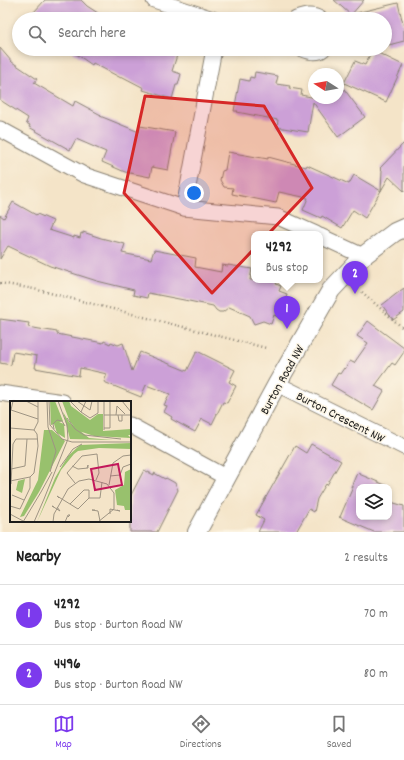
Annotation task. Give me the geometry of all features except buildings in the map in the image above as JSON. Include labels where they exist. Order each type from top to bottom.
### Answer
[{"type":"street","points":[[154,0],[191,12]]},
{"type":"street","points":[[184,208],[213,56]]},
{"type":"street","points":[[0,129],[84,175],[184,208],[278,217],[309,231]]},
{"type":"street","name":"Burton Road NW","points":[[197,532],[277,384],[331,290],[363,256],[395,232],[404,228]]},
{"type":"street","points":[[323,237],[363,256]]},
{"type":"street","name":"Burton Crescent NW","points":[[277,384],[404,447]]},
{"type":"street","points":[[0,393],[56,401]]},
{"type":"street","points":[[131,426],[227,478]]},
{"type":"path","points":[[0,283],[34,289],[266,348]]},
{"type":"path","points":[[362,292],[404,329]]},
{"type":"highlighted area","points":[[145,96],[264,106],[312,188],[212,293],[124,193]]},
{"type":"place","name":"4496","points":[[355,294]]},
{"type":"place","name":"4292","points":[[287,329]]}]
